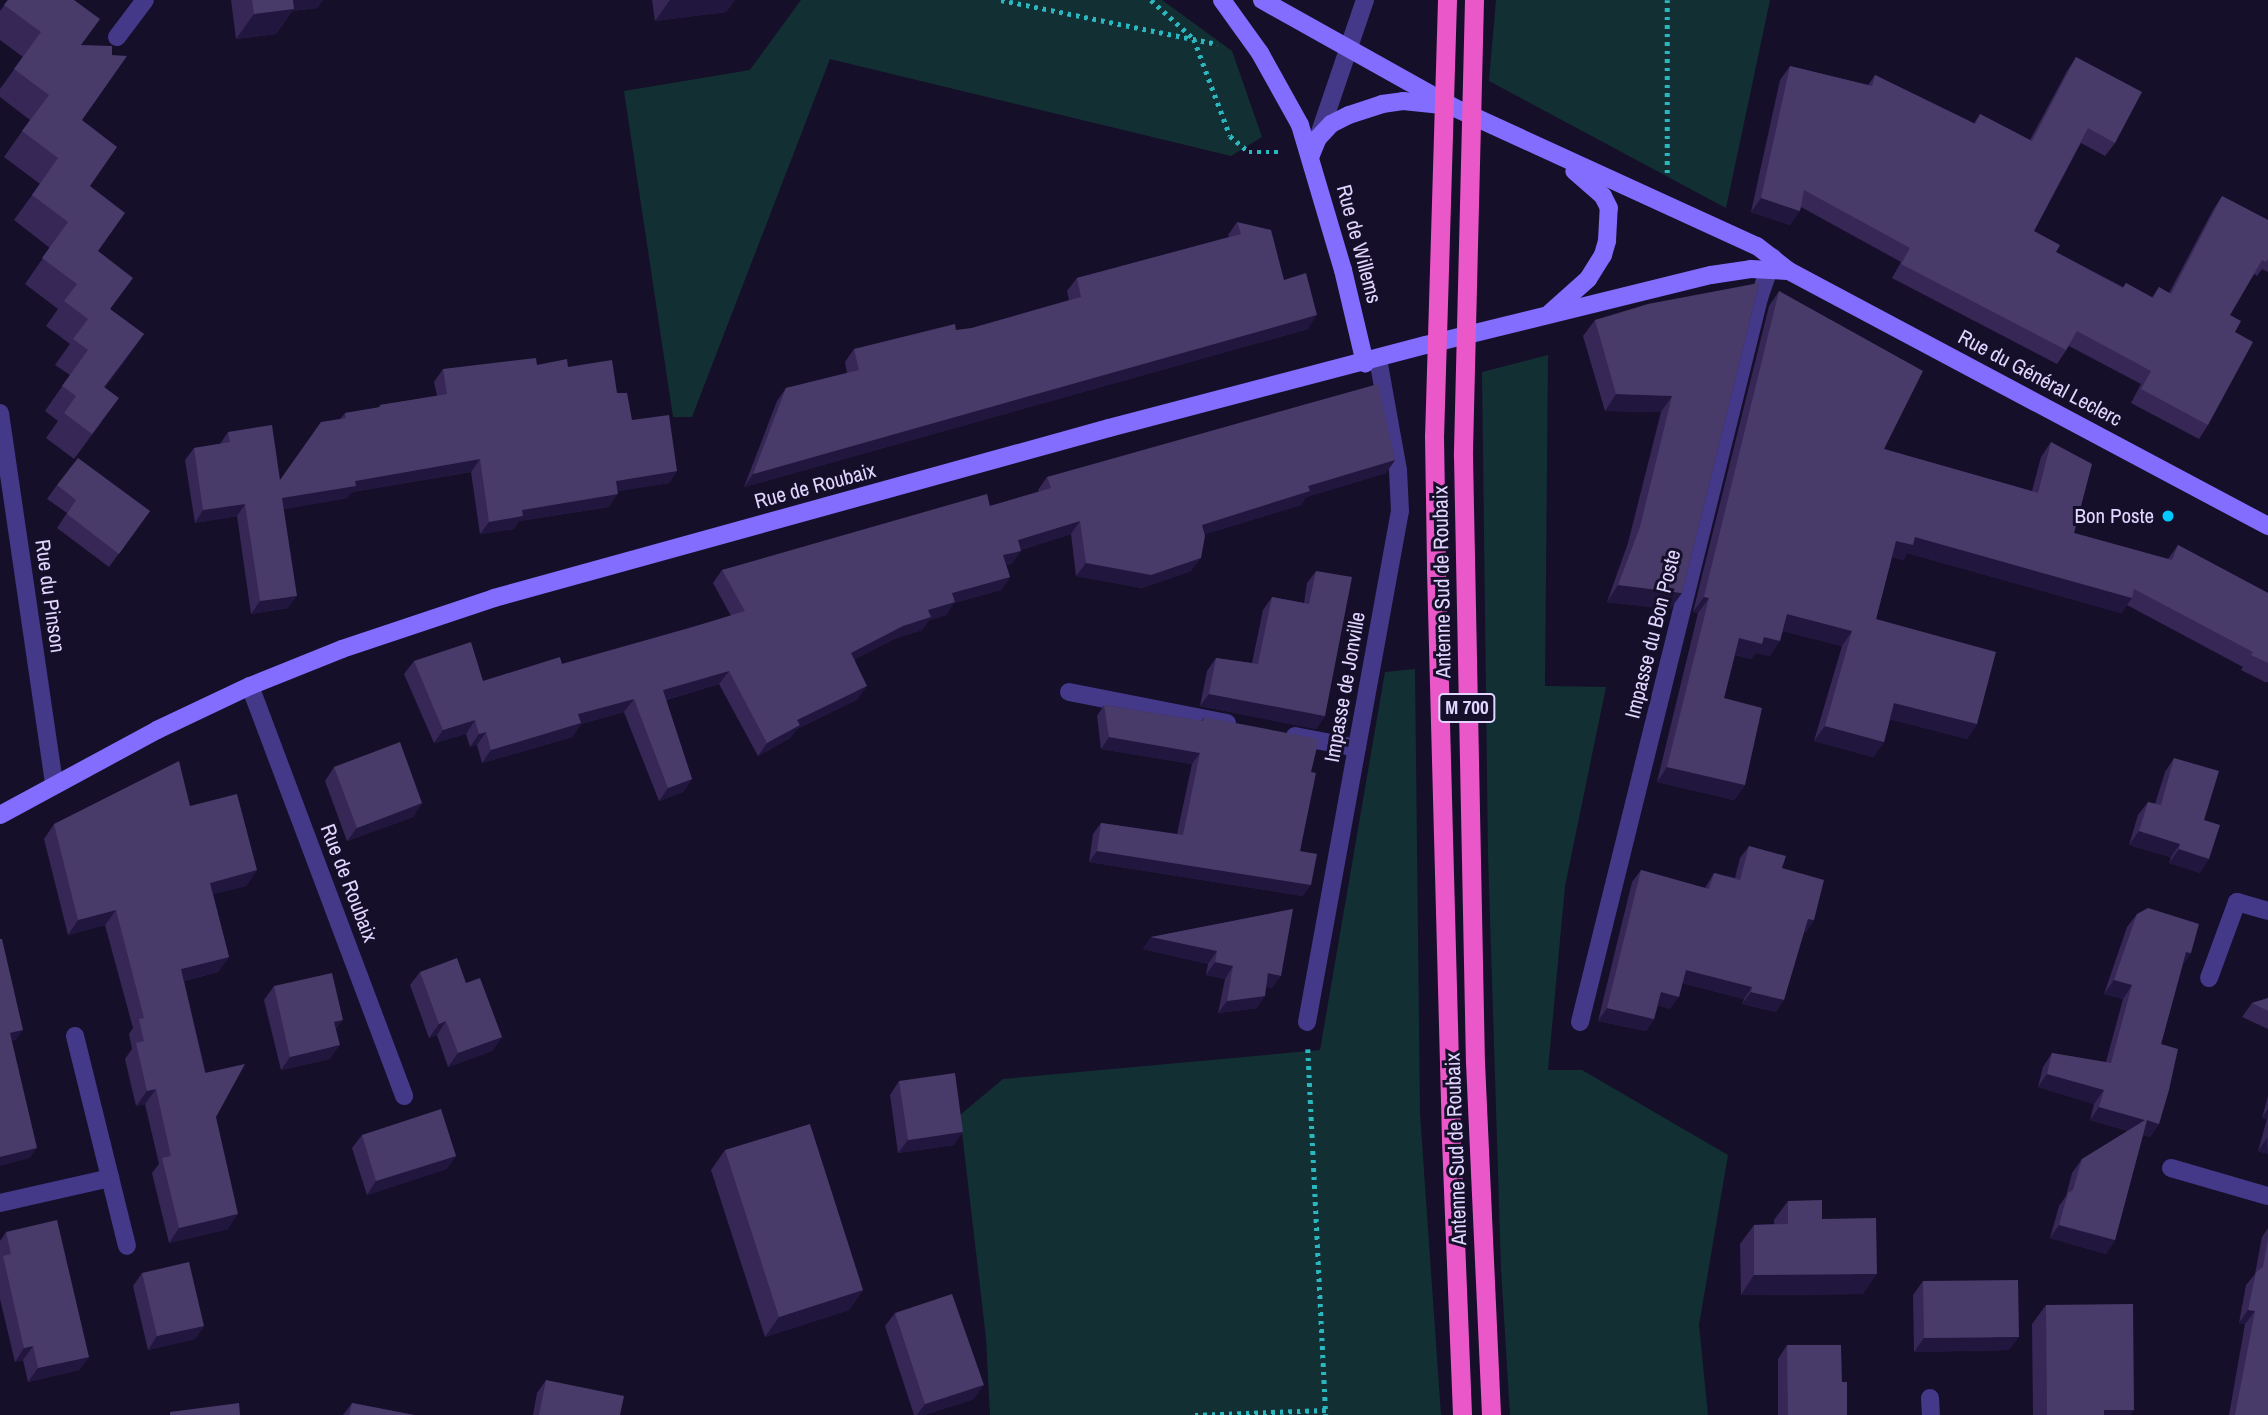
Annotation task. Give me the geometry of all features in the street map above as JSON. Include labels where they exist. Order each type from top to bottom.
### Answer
[{"type":"highway","name":"Antenne Sud de Roubaix","points":[[1447,0],[1434,436],[1451,1140],[1462,1415]]},
{"type":"highway","name":"Antenne Sud de Roubaix","points":[[1474,0],[1464,353],[1464,536],[1475,1062],[1491,1415]]},
{"type":"main road","name":"Rue de Willems","points":[[1222,0],[1260,53],[1314,147],[1357,323],[1372,361]]},
{"type":"main road","points":[[1262,0],[1455,108],[1757,246],[1771,264]]},
{"type":"main road","points":[[1314,147],[1331,124],[1382,104],[1403,101],[1455,108]]},
{"type":"main road","points":[[1545,317],[1578,290],[1596,269],[1603,255],[1609,224],[1609,208],[1603,196],[1552,154]]},
{"type":"main road","name":"Rue de Roubaix","points":[[0,815],[157,730],[250,686],[342,649],[494,598],[1109,428],[1399,352],[1711,275],[1771,264],[1790,271]]},
{"type":"main road","name":"Rue du Général Leclerc","points":[[1790,271],[2268,526]]},
{"type":"street","points":[[117,37],[145,0]]},
{"type":"street","points":[[1314,147],[1365,0]]},
{"type":"street","name":"Impasse du Bon Poste","points":[[1580,1023],[1771,264]]},
{"type":"street","name":"Impasse de Jonville","points":[[1307,1022],[1400,511],[1396,457],[1372,361]]},
{"type":"street","name":"Rue du Pinson","points":[[0,413],[54,785]]},
{"type":"street","name":"Rue de Roubaix","points":[[250,686],[404,1096]]},
{"type":"street","points":[[1069,692],[1247,726]]},
{"type":"street","points":[[1275,732],[1357,747]]},
{"type":"street","points":[[2208,978],[2237,902],[2268,911]]},
{"type":"street","points":[[75,1036],[127,1246]]},
{"type":"street","points":[[2171,1168],[2268,1196]]},
{"type":"street","points":[[0,1203],[110,1178]]},
{"type":"path","points":[[1001,0],[1260,53]]},
{"type":"path","points":[[1151,0],[1194,39],[1230,136],[1249,152],[1314,147]]},
{"type":"path","points":[[1667,0],[1667,206]]},
{"type":"path","points":[[1195,1415],[1326,1412],[1307,1022]]},
{"type":"green space","points":[[801,0],[1162,0],[1232,51],[1262,137],[1231,156],[830,59],[692,417],[673,417],[624,91],[750,70]]},
{"type":"green space","points":[[1496,0],[1770,0],[1726,208],[1489,81]]},
{"type":"green space","points":[[1548,355],[1545,686],[1606,687],[1565,886],[1548,1070],[1582,1070],[1728,1155],[1699,1325],[1708,1415],[1510,1415],[1501,1268],[1488,853],[1482,372]]},
{"type":"green space","points":[[1415,669],[1420,1114],[1441,1415],[990,1415],[986,1338],[960,1115],[1003,1079],[1320,1050],[1385,672]]},
{"type":"building","points":[[8,0],[74,0],[100,19],[81,45],[112,46],[112,55],[127,56],[82,120],[117,147],[90,186],[125,213],[98,251],[133,278],[110,309],[144,334],[104,387],[119,398],[92,434],[64,413],[76,396],[62,386],[88,350],[73,339],[88,319],[64,301],[77,284],[42,258],[68,222],[32,195],[58,158],[22,131],[49,95],[14,69],[41,32],[4,5]]},
{"type":"building","points":[[252,0],[293,0],[294,9],[254,14]]},
{"type":"building","points":[[2076,57],[2142,92],[2115,143],[2088,128],[2034,231],[2060,245],[2056,252],[2123,288],[2126,283],[2153,298],[2159,287],[2171,294],[2222,196],[2268,220],[2268,259],[2266,262],[2262,260],[2230,315],[2241,321],[2235,332],[2253,342],[2208,425],[2141,389],[2151,371],[2077,331],[2066,350],[1901,264],[1910,248],[1804,190],[1800,211],[1761,198],[1790,66],[1872,86],[1875,75],[1975,124],[1980,114],[2032,141]]},
{"type":"building","points":[[1237,222],[1271,230],[1284,280],[1306,273],[1317,315],[753,474],[786,388],[859,370],[854,349],[955,324],[956,330],[972,328],[1081,297],[1077,278],[1241,234]]},
{"type":"building","points":[[1759,283],[1682,593],[1618,585],[1640,527],[1672,396],[1616,394],[1595,320],[1648,304]]},
{"type":"building","points":[[1779,291],[1923,371],[1884,449],[2038,493],[2051,442],[2092,464],[2074,533],[2172,560],[2178,545],[2268,593],[2268,663],[2251,655],[2253,652],[2134,589],[2132,598],[1915,537],[1913,545],[1896,541],[1876,619],[1996,652],[1977,724],[1894,703],[1884,742],[1825,726],[1852,631],[1787,614],[1780,641],[1764,637],[1762,644],[1739,638],[1724,698],[1762,708],[1745,785],[1667,767],[1709,598],[1704,597]]},
{"type":"building","points":[[536,358],[537,365],[567,359],[568,367],[612,360],[617,393],[627,393],[632,420],[669,415],[677,471],[616,481],[618,494],[522,510],[523,516],[489,522],[480,459],[355,481],[356,486],[282,498],[297,596],[260,601],[245,504],[203,510],[194,448],[230,442],[228,432],[272,425],[280,480],[321,422],[346,418],[345,413],[380,405],[447,394],[443,369]]},
{"type":"building","points":[[1378,384],[1395,460],[1308,486],[1310,491],[1202,525],[1205,536],[1201,558],[1151,575],[1086,563],[1080,521],[1018,540],[1021,551],[1003,555],[1010,577],[952,593],[955,602],[928,610],[931,617],[903,626],[851,653],[867,686],[797,720],[800,725],[767,743],[729,671],[663,690],[692,779],[668,788],[634,699],[578,714],[581,723],[491,750],[486,732],[479,734],[475,720],[443,730],[414,661],[471,642],[483,681],[560,657],[562,664],[693,627],[745,611],[722,570],[987,494],[990,506],[1051,488],[1047,477]]},
{"type":"building","points":[[78,458],[150,511],[119,554],[67,514],[76,500],[57,485]]},
{"type":"building","points":[[1316,571],[1352,577],[1325,716],[1209,694],[1216,658],[1258,664],[1272,597],[1309,604]]},
{"type":"building","points":[[1104,705],[1203,721],[1204,717],[1319,739],[1311,772],[1316,773],[1300,851],[1317,854],[1311,885],[1097,851],[1101,823],[1183,835],[1200,753],[1109,737]]},
{"type":"building","points":[[400,742],[422,803],[357,828],[334,767]]},
{"type":"building","points":[[2174,758],[2219,771],[2204,820],[2220,825],[2209,859],[2179,849],[2180,844],[2139,831],[2148,802],[2161,805]]},
{"type":"building","points":[[179,761],[190,806],[237,794],[257,870],[210,883],[229,957],[181,969],[205,1073],[245,1064],[216,1117],[238,1214],[179,1228],[162,1158],[171,1156],[156,1089],[147,1091],[136,1043],[144,1041],[139,1019],[144,1018],[116,910],[78,920],[54,824]]},
{"type":"building","points":[[1749,846],[1786,856],[1782,868],[1824,880],[1814,920],[1808,919],[1784,1000],[1751,992],[1752,987],[1686,970],[1679,997],[1661,992],[1654,1019],[1607,1008],[1641,870],[1709,889],[1714,873],[1740,880]]},
{"type":"building","points":[[2148,908],[2199,924],[2191,953],[2186,952],[2161,1044],[2178,1049],[2169,1090],[2159,1124],[2147,1120],[2115,1240],[2059,1225],[2082,1159],[2145,1120],[2099,1107],[2104,1090],[2047,1074],[2052,1053],[2111,1063],[2132,985],[2114,980],[2137,914]]},
{"type":"building","points":[[1293,909],[1281,976],[1268,973],[1265,996],[1227,1001],[1233,966],[1215,962],[1217,951],[1151,937]]},
{"type":"building","points":[[0,939],[23,1030],[10,1033],[37,1148],[0,1157]]},
{"type":"building","points":[[457,958],[466,983],[480,978],[502,1037],[458,1053],[446,1021],[439,1024],[420,972]]},
{"type":"building","points":[[332,973],[343,1020],[334,1022],[340,1045],[290,1057],[274,986]]},
{"type":"building","points":[[2268,998],[2268,1011],[2252,1003]]},
{"type":"building","points":[[955,1073],[963,1132],[908,1140],[899,1081]]},
{"type":"building","points":[[441,1109],[456,1156],[376,1181],[362,1135]]},
{"type":"building","points":[[810,1124],[863,1290],[779,1317],[725,1150]]},
{"type":"building","points":[[1822,1200],[1822,1219],[1876,1218],[1877,1274],[1754,1275],[1754,1225],[1788,1224],[1788,1201]]},
{"type":"building","points":[[57,1220],[89,1357],[38,1368],[33,1346],[24,1348],[3,1256],[11,1254],[6,1232]]},
{"type":"building","points":[[2268,1239],[2268,1415],[2235,1415],[2255,1311],[2248,1310],[2256,1272],[2263,1267]]},
{"type":"building","points":[[189,1262],[204,1326],[157,1336],[142,1273]]},
{"type":"building","points":[[2018,1280],[2019,1337],[1924,1338],[1923,1281]]},
{"type":"building","points":[[952,1294],[984,1385],[925,1404],[895,1313]]},
{"type":"building","points":[[2133,1304],[2134,1410],[2104,1410],[2104,1415],[2047,1415],[2046,1305]]},
{"type":"building","points":[[1787,1345],[1841,1345],[1842,1382],[1847,1382],[1847,1415],[1788,1415]]},
{"type":"building","points":[[546,1380],[624,1396],[620,1415],[539,1415]]},
{"type":"building","points":[[239,1403],[240,1415],[170,1415],[170,1412]]},
{"type":"building","points":[[352,1403],[414,1415],[349,1415]]},
{"type":"place","name":"Bon Poste","points":[[2168,516]]}]
